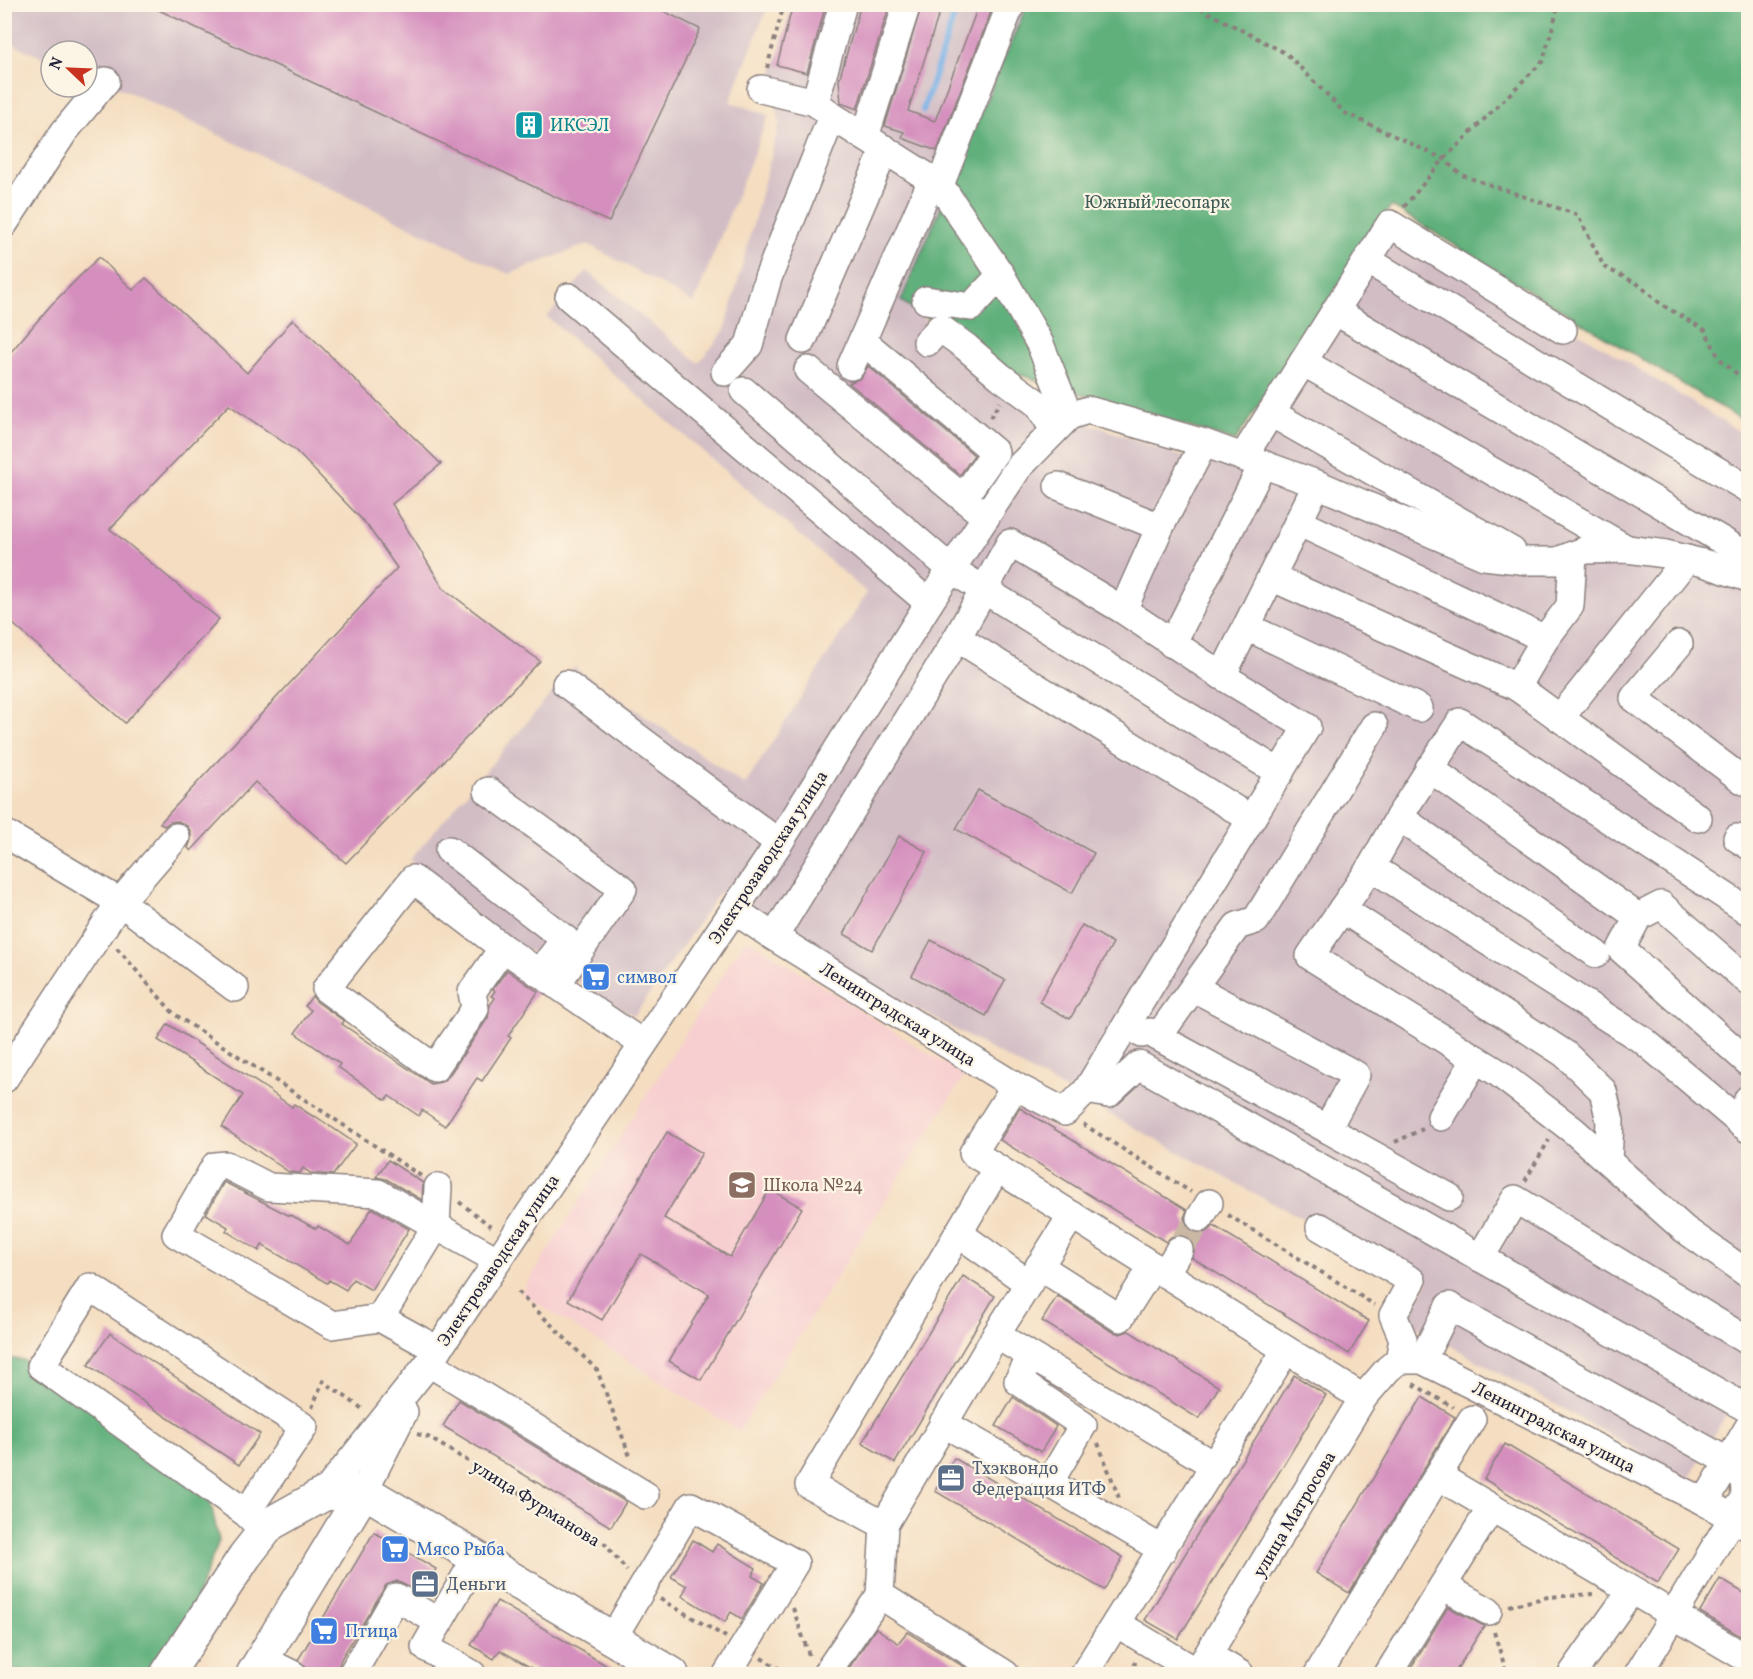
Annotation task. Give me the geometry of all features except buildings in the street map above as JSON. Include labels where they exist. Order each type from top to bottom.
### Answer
[{"type":"main road","points":[[1739,1454],[1746,1456],[1744,1508]]},
{"type":"main road","points":[[364,1491],[672,1674]]},
{"type":"main road","name":"Электрозаводская улица","points":[[167,1674],[245,1556],[258,1518],[324,1494],[364,1491]]},
{"type":"main road","name":"Электрозаводская улица","points":[[257,1667],[364,1491]]},
{"type":"street","points":[[843,4],[824,109],[768,278],[749,345],[734,382],[952,570],[1280,773]]},
{"type":"street","points":[[803,340],[875,143],[907,4]]},
{"type":"street","points":[[851,366],[936,183],[1011,4]]},
{"type":"street","points":[[4,224],[64,132],[106,81]]},
{"type":"street","points":[[760,89],[824,109],[936,183],[1000,275],[1040,344],[1061,423]]},
{"type":"street","points":[[1172,644],[1253,460],[1271,413],[1390,224],[1563,330]]},
{"type":"street","points":[[1367,260],[1749,489]]},
{"type":"street","points":[[926,300],[971,307],[1000,275]]},
{"type":"street","points":[[569,297],[929,603]]},
{"type":"street","points":[[1335,311],[1749,556]]},
{"type":"street","points":[[927,342],[940,328],[1061,423]]},
{"type":"street","points":[[870,347],[995,452],[963,498]]},
{"type":"street","points":[[1303,362],[1627,549]]},
{"type":"street","points":[[808,370],[986,518]]},
{"type":"street","points":[[1061,423],[1088,410],[1204,443],[1317,484],[1484,556],[1528,561],[1557,561],[1586,550],[1627,549],[1687,559],[1749,578]]},
{"type":"street","points":[[1271,413],[1528,561]]},
{"type":"street","name":"Электрозаводская улица","points":[[324,1494],[389,1425],[497,1260],[779,843],[929,603],[1018,468],[1061,423]]},
{"type":"street","points":[[1123,610],[1160,527],[1204,443]]},
{"type":"street","points":[[1222,676],[1317,484]]},
{"type":"street","points":[[1058,486],[1160,527]]},
{"type":"street","points":[[1298,522],[1545,639]]},
{"type":"street","points":[[774,938],[957,638],[1010,543],[1123,610],[1222,676],[1307,727],[1087,1090],[1108,1094],[1139,1065],[1749,1409]]},
{"type":"street","points":[[1517,687],[1545,639],[1570,606],[1573,555]]},
{"type":"street","points":[[1560,718],[1687,559]]},
{"type":"street","points":[[1271,577],[1517,687],[1698,818]]},
{"type":"street","points":[[1247,627],[1419,708]]},
{"type":"street","points":[[957,638],[1251,819]]},
{"type":"street","points":[[1679,644],[1634,698],[1744,781],[1749,774]]},
{"type":"street","points":[[566,684],[779,843]]},
{"type":"street","points":[[1749,911],[1460,722],[1399,817],[1371,867],[1310,956],[1497,1072],[1560,1120],[1684,1229],[1749,1274]]},
{"type":"street","points":[[1158,1037],[1237,926],[1256,920],[1374,726]]},
{"type":"street","points":[[836,753],[870,781]]},
{"type":"street","points":[[1430,768],[1638,917]]},
{"type":"street","points":[[488,792],[623,889],[548,979]]},
{"type":"street","points":[[1399,817],[1596,954]]},
{"type":"street","points":[[4,833],[120,902],[235,988]]},
{"type":"street","points":[[4,1079],[120,902],[176,837]]},
{"type":"street","points":[[449,850],[565,939],[548,979]]},
{"type":"street","points":[[1371,867],[1644,1041],[1746,1117]]},
{"type":"street","points":[[503,948],[472,992],[475,1009],[435,1068],[326,989],[412,879],[503,948],[644,1044]]},
{"type":"street","points":[[1749,981],[1661,905],[1638,917],[1621,949],[1749,1062]]},
{"type":"street","points":[[1342,909],[1565,1054],[1603,1091],[1610,1121],[1608,1161]]},
{"type":"street","name":"Ленинградская улица","points":[[734,910],[774,938],[1016,1086],[1065,1112],[1087,1090]]},
{"type":"street","points":[[1194,987],[1356,1075],[1327,1129]]},
{"type":"street","points":[[1117,1038],[1149,1032],[1449,1197]]},
{"type":"street","points":[[1441,1116],[1476,1059]]},
{"type":"street","points":[[1016,1086],[972,1153],[1364,1398]]},
{"type":"street","points":[[497,1260],[378,1193],[269,1187],[226,1165],[215,1166],[176,1234],[332,1325],[380,1317],[433,1356],[645,1495]]},
{"type":"street","points":[[884,1525],[809,1485],[997,1168]]},
{"type":"street","points":[[380,1317],[436,1226],[438,1187]]},
{"type":"street","points":[[1480,1258],[1515,1199],[1749,1341]]},
{"type":"street","points":[[819,1669],[880,1595],[884,1525],[996,1335],[1072,1215]]},
{"type":"street","points":[[1320,1227],[1412,1281],[1392,1315],[1403,1339],[1403,1363]]},
{"type":"street","points":[[958,1233],[1120,1318],[1159,1270],[1179,1250]]},
{"type":"street","points":[[90,1287],[304,1427],[258,1518],[40,1366],[90,1287]]},
{"type":"street","name":"улица Матросова","points":[[1200,1667],[1364,1398],[1403,1363],[1449,1306],[1739,1454]]},
{"type":"street","points":[[996,1335],[1215,1466]]},
{"type":"street","points":[[1084,1674],[1286,1350]]},
{"type":"street","points":[[1031,1357],[1018,1381],[1083,1425],[1040,1478]]},
{"type":"street","name":"Ленинградская улица","points":[[1403,1363],[1705,1502],[1744,1508]]},
{"type":"street","points":[[1318,1674],[1472,1419]]},
{"type":"street","points":[[943,1423],[1163,1550]]},
{"type":"street","name":"Электрозаводская улица","points":[[364,1491],[389,1425]]},
{"type":"street","points":[[1705,1502],[1739,1454],[1749,1428]]},
{"type":"street","points":[[1438,1476],[1749,1659]]},
{"type":"street","points":[[612,1639],[691,1506],[795,1563],[727,1674]]},
{"type":"street","points":[[1388,1674],[1491,1508]]},
{"type":"street","points":[[1638,1674],[1744,1508]]},
{"type":"street","points":[[468,1572],[425,1647],[472,1674]]},
{"type":"street","points":[[1443,1586],[1488,1611]]},
{"type":"street","points":[[1572,1674],[1631,1591]]},
{"type":"street","points":[[880,1595],[1005,1674]]},
{"type":"street","points":[[352,1674],[396,1597],[439,1622]]},
{"type":"street","points":[[1116,1623],[1200,1667],[1240,1674]]},
{"type":"street","points":[[257,1667],[292,1674]]},
{"type":"path","points":[[760,89],[784,4]]},
{"type":"path","points":[[1192,4],[1287,54],[1345,113],[1444,159],[1461,175],[1578,215],[1604,267],[1638,284],[1662,305],[1705,330],[1719,358],[1738,375],[1749,379]]},
{"type":"path","points":[[1390,224],[1444,159],[1543,61],[1559,4]]},
{"type":"path","points":[[977,436],[1000,404],[1001,378]]},
{"type":"path","points":[[102,930],[174,1014],[438,1187],[492,1227]]},
{"type":"path","points":[[1391,1143],[1418,1132],[1441,1116]]},
{"type":"path","points":[[1515,1199],[1560,1120]]},
{"type":"path","points":[[518,1292],[597,1370],[645,1495]]},
{"type":"path","points":[[1403,1363],[1472,1419]]},
{"type":"path","name":"улица Фурманова","points":[[304,1427],[323,1381],[389,1425],[428,1437],[605,1544],[642,1588],[789,1674]]},
{"type":"path","points":[[1083,1425],[1101,1447],[1121,1503],[1120,1525]]},
{"type":"path","points":[[784,1582],[819,1669]]},
{"type":"path","points":[[1507,1674],[1488,1611],[1548,1596],[1631,1591]]},
{"type":"shaded area","points":[[5,4],[768,5],[730,102],[769,115],[694,303],[588,244],[509,274],[99,78],[99,39],[39,39],[39,56],[5,40]]},
{"type":"shaded area","points":[[792,5],[1027,5],[901,300],[998,381],[1085,422],[1198,462],[1242,447],[1392,217],[1748,437],[1748,1376],[1689,1479],[1406,1321],[1428,1282],[1261,1197],[808,949],[719,893],[634,1016],[500,933],[410,860],[574,667],[745,785],[867,593],[547,317],[587,271],[699,363],[725,330],[780,122],[770,82]]},
{"type":"shaded area","name":"Школа №24","points":[[746,938],[964,1076],[739,1431],[521,1293]]},
{"type":"green space","name":"Южный лесопарк","points":[[1027,5],[1748,5],[1748,424],[1391,206],[1235,441],[1014,373],[901,301]]},
{"type":"green space","points":[[4,1358],[23,1360],[208,1491],[219,1541],[183,1630],[157,1674],[20,1674],[5,1662]]},
{"type":"waterway","points":[[923,110],[958,4]]},
{"type":"tunnel","points":[[1179,1250],[1200,1218]]},
{"type":"place","name":"ИКСЭЛ","points":[[529,125]]},
{"type":"place","name":"символ","points":[[596,977]]},
{"type":"place","name":"Школа №24","points":[[742,1185]]},
{"type":"place","name":"Тхэквондо Федерация ИТФ","points":[[951,1478]]},
{"type":"place","name":"Мясо Рыба","points":[[395,1549]]},
{"type":"place","name":"Деньги","points":[[425,1584]]},
{"type":"place","name":"Птица","points":[[324,1631]]}]
